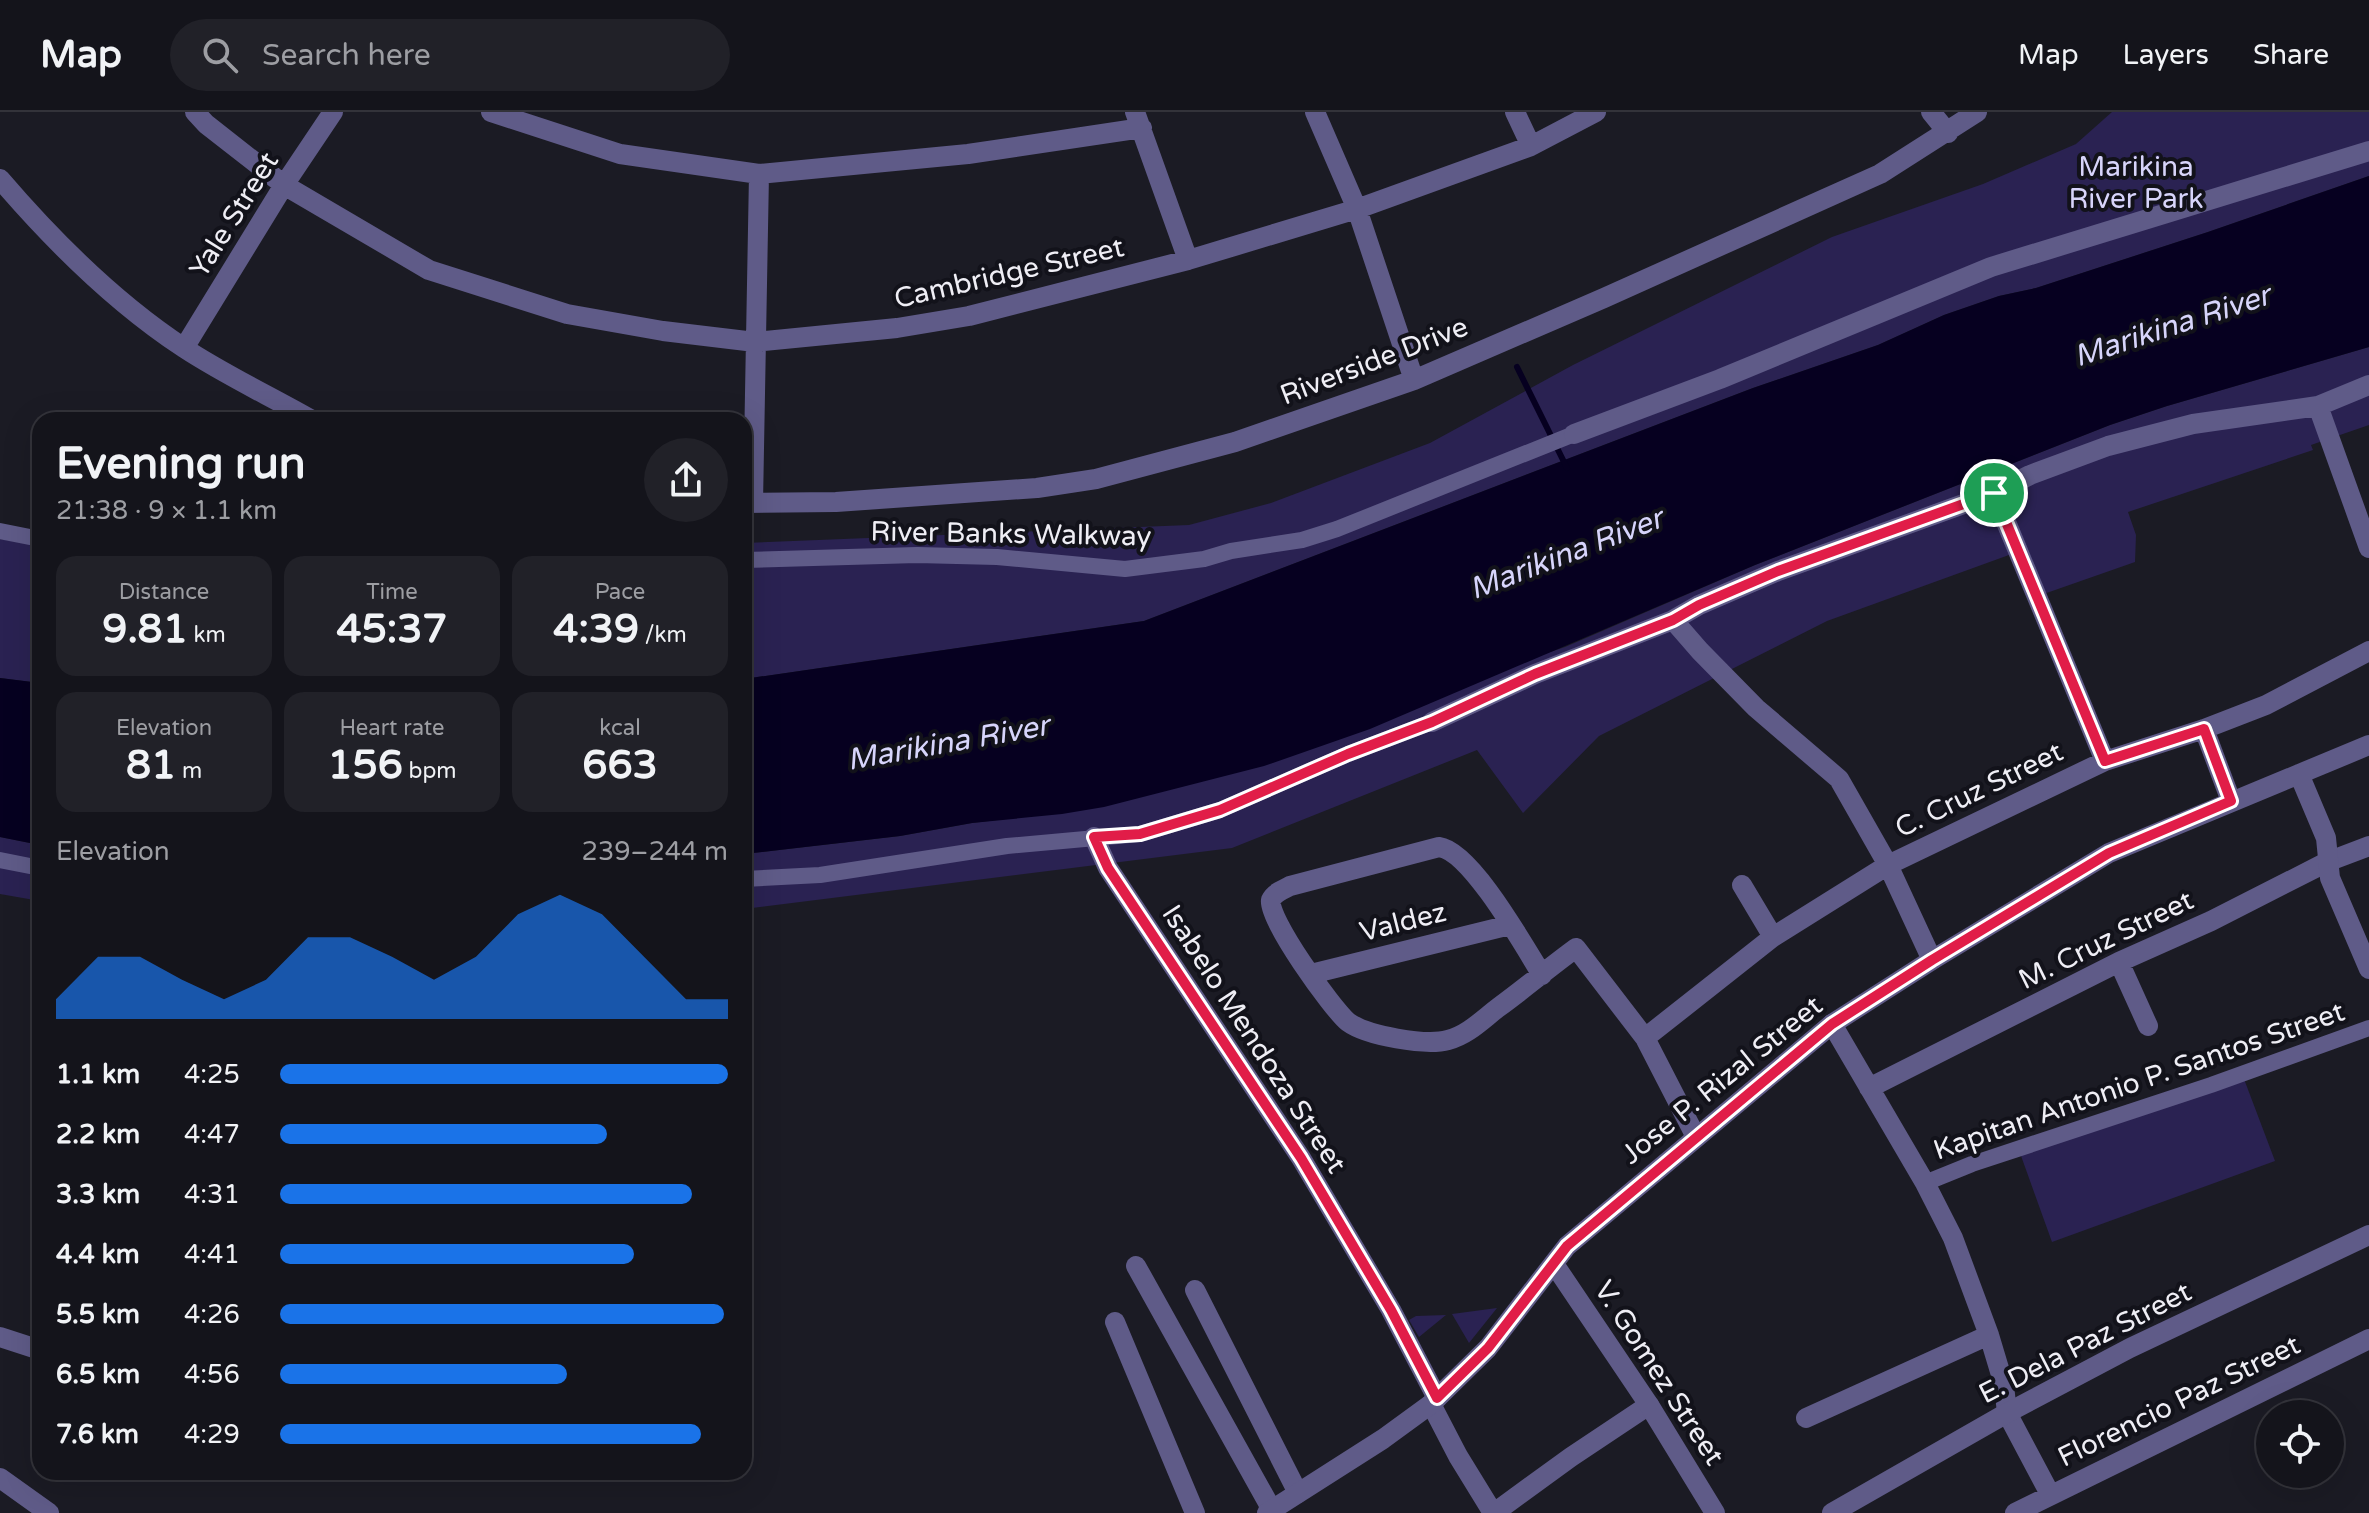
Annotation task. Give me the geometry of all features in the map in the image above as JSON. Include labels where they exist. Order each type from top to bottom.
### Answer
[{"type":"street","name":"Cambridge Street","points":[[195,112],[284,185],[429,270],[567,314],[663,331],[755,342],[897,328],[969,316],[1188,260],[1357,209],[1531,146],[1596,112]]},
{"type":"street","name":"Yale Street","points":[[184,348],[284,185],[333,112]]},
{"type":"street","points":[[491,112],[620,154],[759,174],[968,154],[1138,120],[1188,260]]},
{"type":"street","points":[[1315,112],[1357,209],[1414,380]]},
{"type":"street","points":[[1515,112],[1531,146]]},
{"type":"street","points":[[1931,112],[1948,133]]},
{"type":"street","name":"Riverside Drive","points":[[752,503],[836,502],[1037,488],[1096,479],[1235,442],[1414,380],[1619,292],[1880,174],[1977,112]]},
{"type":"street","points":[[1574,434],[1720,379],[1991,267],[2369,151]]},
{"type":"street","points":[[752,412],[759,174]]},
{"type":"street","points":[[0,179],[37,222],[113,295],[184,348],[298,412]]},
{"type":"street","points":[[752,879],[820,875],[1007,846],[1140,834],[1220,810],[1348,754],[1432,722],[1535,674],[1673,620],[1699,605],[1778,571],[1994,493],[2030,475],[2122,441],[2193,424],[2318,406],[2369,385]]},
{"type":"street","points":[[2318,406],[2369,548]]},
{"type":"street","name":"River Banks Walkway","points":[[752,560],[957,556],[1125,569],[1204,559],[1231,551],[1302,540],[1337,529],[1574,434]]},
{"type":"street","points":[[1994,493],[2105,761]]},
{"type":"street","points":[[0,531],[32,537]]},
{"type":"street","points":[[1673,620],[1756,708],[1839,779],[1888,865],[1932,960]]},
{"type":"street","name":"C. Cruz Street","points":[[1645,1038],[1773,937],[1888,865],[2105,761],[2266,705],[2369,651]]},
{"type":"street","points":[[2204,729],[2231,801]]},
{"type":"street","name":"Jose P. Rizal Street","points":[[1269,1512],[1383,1439],[1434,1401],[1488,1348],[1567,1246],[1832,1024],[2109,853],[2369,745]]},
{"type":"street","points":[[2299,774],[2326,838],[2330,878],[2369,969]]},
{"type":"street","name":"Isabelo Mendoza Street","points":[[1094,837],[1108,868],[1301,1158],[1391,1310],[1458,1456],[1493,1513]]},
{"type":"street","name":"M. Cruz Street","points":[[1869,1088],[2119,962],[2211,921],[2327,862],[2369,846]]},
{"type":"street","points":[[1542,975],[1470,868],[1448,848],[1439,847],[1290,886],[1274,896],[1271,907],[1279,927],[1347,1021],[1364,1031],[1425,1041],[1446,1041],[1466,1033],[1542,975],[1576,948],[1645,1038],[1696,1137]]},
{"type":"street","points":[[0,860],[32,866]]},
{"type":"street","points":[[1742,885],[1773,937]]},
{"type":"street","name":"Valdez","points":[[1311,974],[1510,925]]},
{"type":"street","points":[[2119,962],[2148,1026]]},
{"type":"street","points":[[1832,1024],[1925,1183],[1953,1238],[1989,1335],[2004,1385],[2007,1413],[2050,1494]]},
{"type":"street","name":"Kapitan Antonio P. Santos Street","points":[[1925,1183],[1972,1164],[2221,1082],[2369,1028]]},
{"type":"street","name":"E. Dela Paz Street","points":[[1832,1513],[2007,1413],[2130,1348],[2369,1235]]},
{"type":"street","name":"V. Gomez Street","points":[[1554,1264],[1649,1405],[1715,1513]]},
{"type":"street","points":[[1136,1266],[1269,1512]]},
{"type":"street","points":[[1195,1290],[1298,1493]]},
{"type":"street","points":[[1115,1322],[1195,1513]]},
{"type":"street","points":[[1806,1418],[1989,1335]]},
{"type":"street","points":[[0,1337],[32,1347]]},
{"type":"street","name":"Florencio Paz Street","points":[[2015,1513],[2369,1339]]},
{"type":"street","points":[[1493,1513],[1649,1405]]},
{"type":"street","points":[[0,1478],[49,1513]]},
{"type":"green space","name":"Marikina River Park","points":[[2112,112],[2369,112],[2369,176],[2208,232],[1944,315],[1878,345],[1753,388],[1144,621],[752,678],[752,543],[1189,525],[1271,503],[1430,443],[1573,365],[1832,237],[1983,184],[2076,144]]},
{"type":"green space","points":[[2369,347],[2369,425],[2311,445],[2313,450],[2128,512],[2136,535],[2135,562],[2038,596],[2020,551],[1827,621],[1599,736],[1523,813],[1477,750],[1232,848],[752,908],[752,853],[1082,810],[1565,647],[1755,565],[2110,425]]},
{"type":"green space","points":[[0,539],[32,545],[32,682],[0,678]]},
{"type":"green space","points":[[0,837],[32,843],[32,900],[0,894]]},
{"type":"green space","points":[[2244,1079],[2275,1161],[2052,1242],[2020,1153]]},
{"type":"green space","points":[[1497,1308],[1469,1343],[1452,1314]]},
{"type":"green space","points":[[1446,1315],[1419,1337],[1409,1320],[1416,1316]]},
{"type":"water","name":"Marikina River","points":[[2369,176],[2369,347],[2110,425],[1755,565],[1370,729],[1264,766],[1104,807],[752,853],[752,678],[1144,621],[1753,388],[1878,345],[1944,315],[2208,232]]},
{"type":"water","points":[[0,678],[32,682],[32,843],[0,837]]},
{"type":"waterway","points":[[1517,367],[1567,468]]},
{"type":"route","points":[[1994,493],[2105,761],[2204,729],[2231,801],[2109,853],[1832,1024],[1567,1246],[1488,1348],[1437,1398],[1391,1310],[1301,1158],[1108,868],[1094,837],[1140,834],[1220,810],[1348,754],[1432,722],[1535,674],[1673,620],[1699,605],[1778,571],[1994,493]]}]
